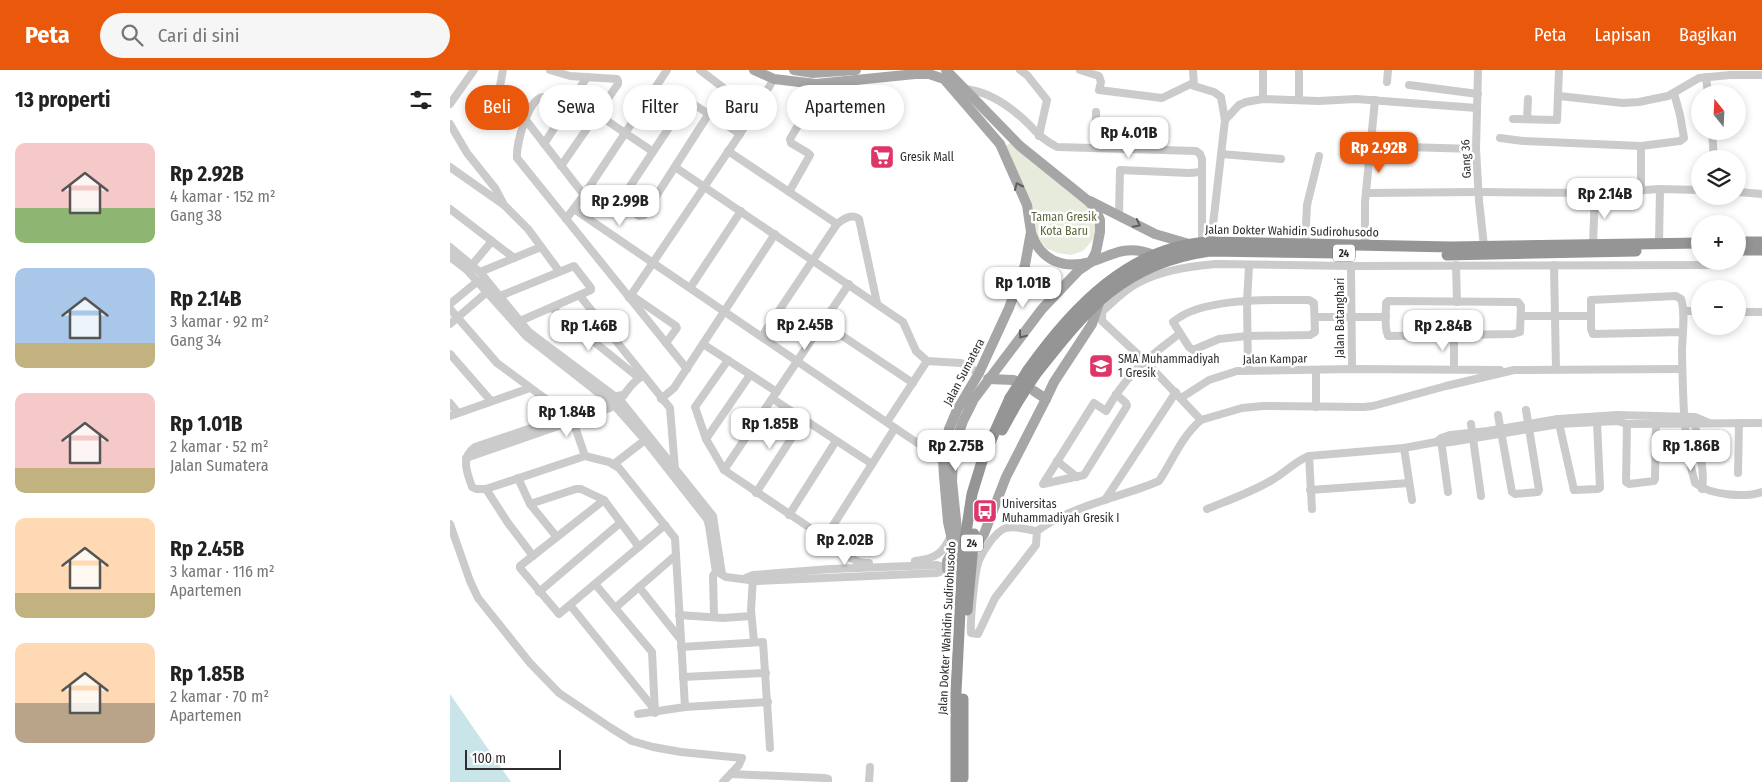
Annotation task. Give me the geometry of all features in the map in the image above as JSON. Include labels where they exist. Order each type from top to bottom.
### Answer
[{"type":"highway","points":[[1746,242],[1762,242]]},
{"type":"highway","name":"Jalan Dokter Wahidin Sudirohusodo","points":[[956,782],[960,692],[954,570],[972,494],[983,458],[1014,400],[1051,340],[1096,291],[1121,272],[1202,243],[1365,246],[1393,250],[1484,246],[1691,243]]},
{"type":"highway","name":"Jalan Dokter Wahidin Sudirohusodo","points":[[1032,372],[1100,300],[1129,277],[1161,257],[1210,251],[1393,250],[1545,254],[1691,250]]},
{"type":"highway","points":[[1746,250],[1762,250]]},
{"type":"highway","name":"Jalan Dokter Wahidin Sudirohusodo","points":[[960,692],[968,632],[971,552],[979,496],[989,461],[1014,400]]},
{"type":"highway","name":"Jalan Dokter Wahidin Sudirohusodo","points":[[959,737],[963,782]]},
{"type":"main road","name":"Jalan Sumatera","points":[[754,70],[774,79],[816,84],[915,74],[929,74],[944,79],[1000,144],[1027,205],[1031,232],[1025,265],[984,376],[963,421],[948,460],[948,522],[954,549],[947,561],[954,570]]},
{"type":"main road","points":[[794,70],[813,73],[856,70]]},
{"type":"main road","points":[[946,70],[1020,146],[1095,208],[1100,220],[1099,244],[1091,262]]},
{"type":"main road","points":[[984,126],[994,119]]},
{"type":"main road","points":[[1087,200],[1155,234],[1202,243]]},
{"type":"main road","points":[[1031,232],[1038,248],[1053,261],[1067,264],[1091,262],[1124,251],[1136,250],[1161,257]]},
{"type":"main road","points":[[1155,234],[1161,257]]},
{"type":"main road","points":[[1113,254],[1122,262],[1121,272]]},
{"type":"main road","name":"Jalan Sumatera","points":[[984,376],[1042,308],[1079,270],[1091,262]]},
{"type":"main road","points":[[971,552],[984,534],[1006,477],[1046,399],[1070,357],[1092,324],[1100,300]]},
{"type":"main road","points":[[984,376],[1014,380]]},
{"type":"main road","points":[[1034,391],[1046,399]]},
{"type":"main road","name":"Jalan Sumatera","points":[[948,460],[959,549],[954,570]]},
{"type":"street","points":[[450,104],[474,70]]},
{"type":"street","points":[[500,85],[503,70]]},
{"type":"street","points":[[550,70],[587,77],[617,79],[618,81],[613,89]]},
{"type":"street","points":[[565,218],[584,195],[667,70]]},
{"type":"street","points":[[700,70],[720,85]]},
{"type":"street","points":[[1020,70],[1028,72],[1047,100],[1040,136]]},
{"type":"street","points":[[1080,70],[1094,72],[1100,79],[1099,90],[1162,98],[1193,83]]},
{"type":"street","points":[[1193,70],[1194,86],[1214,92],[1221,97],[1224,120],[1221,154],[1202,243]]},
{"type":"street","points":[[1263,99],[1264,70]]},
{"type":"street","points":[[1299,100],[1300,70]]},
{"type":"street","points":[[1388,70],[1388,82]]},
{"type":"street","name":"Gang 36","points":[[1478,70],[1476,149],[1478,192],[1484,246]]},
{"type":"street","points":[[1513,119],[1557,120],[1559,70]]},
{"type":"street","points":[[1559,96],[1623,103],[1656,99],[1674,93],[1699,78],[1762,75]]},
{"type":"street","points":[[582,85],[587,77]]},
{"type":"street","points":[[1706,77],[1707,85]]},
{"type":"street","points":[[770,85],[774,79]]},
{"type":"street","points":[[789,192],[810,155],[791,143],[790,139],[809,107],[816,84]]},
{"type":"street","points":[[1409,86],[1478,94]]},
{"type":"street","points":[[965,89],[984,93],[1004,105],[1020,116],[1044,141],[1057,147],[1196,151],[1202,159],[1202,243]]},
{"type":"street","points":[[1500,138],[1523,141],[1641,146],[1676,142],[1683,139],[1680,115],[1674,93]]},
{"type":"street","points":[[529,113],[539,97]]},
{"type":"street","points":[[1224,120],[1246,102],[1263,99],[1375,100],[1477,108]]},
{"type":"street","points":[[1527,119],[1528,99]]},
{"type":"street","points":[[1365,246],[1364,202],[1375,100]]},
{"type":"street","points":[[707,114],[690,102],[686,102],[621,200],[622,204],[639,216],[644,215],[707,117]]},
{"type":"street","points":[[1095,148],[1096,112]]},
{"type":"street","points":[[450,124],[467,153],[497,191],[504,205]]},
{"type":"street","points":[[529,124],[584,195]]},
{"type":"street","points":[[613,125],[652,151]]},
{"type":"street","points":[[523,130],[517,158],[687,369]]},
{"type":"street","points":[[544,144],[553,130]]},
{"type":"street","points":[[561,166],[586,130]]},
{"type":"street","points":[[733,130],[740,134]]},
{"type":"street","points":[[630,297],[742,130]]},
{"type":"street","points":[[1370,146],[1476,149]]},
{"type":"street","points":[[1641,146],[1641,191]]},
{"type":"street","points":[[728,151],[836,224]]},
{"type":"street","points":[[1221,154],[1280,159]]},
{"type":"street","points":[[1305,244],[1307,205],[1319,156]]},
{"type":"street","points":[[675,166],[903,322],[916,351],[927,362],[961,363],[984,376]]},
{"type":"street","points":[[450,167],[504,205],[524,224],[559,271]]},
{"type":"street","points":[[1119,215],[1120,170],[1202,172]]},
{"type":"street","points":[[1659,244],[1660,190]]},
{"type":"street","points":[[1366,194],[1478,192],[1597,193],[1691,190]]},
{"type":"street","points":[[1595,244],[1597,193]]},
{"type":"street","points":[[1746,193],[1762,194]]},
{"type":"street","points":[[574,208],[887,422],[948,460]]},
{"type":"street","points":[[450,209],[514,258]]},
{"type":"street","points":[[690,288],[742,211]]},
{"type":"street","points":[[762,336],[836,224],[853,216],[859,219],[877,303]]},
{"type":"street","points":[[661,399],[674,388],[775,234]]},
{"type":"street","points":[[472,265],[492,241]]},
{"type":"street","points":[[450,247],[480,272],[484,286],[500,296],[529,332],[616,399],[675,469],[713,516],[720,571]]},
{"type":"street","points":[[480,272],[541,247]]},
{"type":"street","points":[[450,257],[484,286],[526,336],[616,399],[645,440],[707,519],[710,526],[713,559],[720,571],[728,578],[830,578],[937,573],[954,570]]},
{"type":"street","points":[[1201,420],[1146,361],[1102,321],[1102,312],[1129,288],[1151,277],[1198,265],[1234,264],[1249,266],[1691,265]]},
{"type":"street","points":[[1456,265],[1457,302]]},
{"type":"street","points":[[1554,265],[1556,369]]},
{"type":"street","points":[[500,296],[574,266],[591,289],[580,296],[520,321]]},
{"type":"street","points":[[1248,370],[1247,301],[1249,266]]},
{"type":"street","name":"Jalan Batanghari","points":[[1351,266],[1352,369]]},
{"type":"street","points":[[724,470],[849,284]]},
{"type":"street","points":[[450,304],[484,286]]},
{"type":"street","points":[[450,324],[484,286]]},
{"type":"street","points":[[580,296],[609,330],[641,377],[671,411],[675,469]]},
{"type":"street","points":[[1682,332],[1593,334],[1591,331],[1590,301],[1592,299],[1676,296],[1682,301],[1683,311],[1682,368],[1685,420],[1695,483],[1702,489],[1729,494],[1754,494],[1762,492]]},
{"type":"street","points":[[630,297],[676,326],[666,343]]},
{"type":"street","points":[[1308,300],[1314,303],[1315,317],[1315,332],[1310,335],[1247,336],[1219,340],[1193,350],[1179,334],[1173,322],[1184,315],[1217,305],[1247,301],[1308,300]]},
{"type":"street","points":[[1388,301],[1457,302],[1518,302],[1521,306],[1518,333],[1388,336],[1386,334],[1386,303],[1388,301]]},
{"type":"street","points":[[552,308],[641,377]]},
{"type":"street","points":[[450,309],[497,363],[552,406],[557,419]]},
{"type":"street","points":[[1683,311],[1691,311]]},
{"type":"street","points":[[1746,312],[1762,312]]},
{"type":"street","points":[[1521,316],[1591,316]]},
{"type":"street","points":[[1315,317],[1386,317]]},
{"type":"street","points":[[1087,332],[1102,321]]},
{"type":"street","points":[[824,323],[913,383]]},
{"type":"street","points":[[1106,411],[1116,394],[1134,372],[1179,334]]},
{"type":"street","points":[[1454,335],[1454,369]]},
{"type":"street","points":[[703,344],[750,374],[804,419],[872,464]]},
{"type":"street","points":[[450,354],[491,401]]},
{"type":"street","points":[[728,360],[695,407],[706,439],[724,470],[826,538],[855,561],[863,563],[922,560],[938,555],[944,550],[951,535]]},
{"type":"street","points":[[887,422],[927,362]]},
{"type":"street","points":[[1037,531],[1036,545],[995,598],[978,634],[968,632],[977,567],[981,555],[998,533],[1004,528],[1010,527],[1037,531],[1065,515],[1159,481],[1180,444],[1190,430],[1201,420],[1242,408],[1264,406],[1373,406],[1514,370],[1682,368]]},
{"type":"street","name":"Jalan Kampar","points":[[1178,395],[1219,376],[1248,370],[1514,370]]},
{"type":"street","name":"Jalan Kampar","points":[[1316,370],[1316,407]]},
{"type":"street","points":[[706,439],[750,374]]},
{"type":"street","points":[[466,458],[572,418],[616,399],[641,377]]},
{"type":"street","points":[[450,416],[530,388]]},
{"type":"street","points":[[1116,394],[1127,406],[1084,475],[1043,484],[1094,404],[1118,420]]},
{"type":"street","points":[[1105,500],[1178,395]]},
{"type":"street","points":[[450,403],[458,413]]},
{"type":"street","points":[[1498,415],[1512,492],[1515,494],[1538,492],[1526,410]]},
{"type":"street","points":[[572,418],[557,419],[475,448],[466,458],[465,464],[472,487],[486,489],[585,456],[614,464],[624,474],[675,538],[685,707]]},
{"type":"street","points":[[572,418],[585,456]]},
{"type":"street","points":[[1558,421],[1597,422],[1617,418],[1627,424],[1685,420]]},
{"type":"street","points":[[1207,509],[1271,481],[1282,475],[1302,458],[1309,456],[1404,448],[1472,432],[1501,431],[1558,421],[1617,418],[1695,420],[1709,423],[1762,423]]},
{"type":"street","points":[[756,493],[804,419]]},
{"type":"street","points":[[1695,420],[1704,478],[1702,489]]},
{"type":"street","points":[[1558,421],[1573,490],[1598,490],[1600,488],[1597,422]]},
{"type":"street","points":[[1627,424],[1626,482],[1629,484],[1655,480],[1656,423]]},
{"type":"street","points":[[1738,473],[1739,423]]},
{"type":"street","points":[[826,538],[896,428]]},
{"type":"street","points":[[1472,432],[1481,496]]},
{"type":"street","points":[[614,464],[645,440]]},
{"type":"street","points":[[789,515],[836,440]]},
{"type":"street","points":[[1440,441],[1448,492]]},
{"type":"street","points":[[1404,448],[1412,500]]},
{"type":"street","points":[[1309,456],[1312,509]]},
{"type":"street","points":[[1057,461],[1077,477]]},
{"type":"street","points":[[518,478],[530,504],[556,536]]},
{"type":"street","points":[[1310,490],[1409,483]]},
{"type":"street","points":[[486,489],[508,523],[533,556]]},
{"type":"street","points":[[530,504],[581,489],[604,500],[639,547]]},
{"type":"street","points":[[604,500],[556,536],[520,567],[557,614],[560,614],[665,525]]},
{"type":"street","points":[[539,592],[620,523]]},
{"type":"street","points":[[450,524],[478,598],[530,663],[559,693],[632,741],[681,752],[742,758],[739,765],[723,782]]},
{"type":"street","points":[[615,608],[676,555]]},
{"type":"street","points":[[753,578],[830,569],[937,565],[954,570]]},
{"type":"street","points":[[830,569],[830,578]]},
{"type":"street","points":[[714,616],[713,576],[720,571]]},
{"type":"street","points":[[753,578],[752,616],[754,642]]},
{"type":"street","points":[[595,584],[652,652],[655,711]]},
{"type":"street","points":[[639,587],[681,644]]},
{"type":"street","points":[[570,605],[655,711]]},
{"type":"street","points":[[679,615],[723,618],[752,616]]},
{"type":"street","points":[[681,644],[761,641],[764,643],[770,748]]},
{"type":"street","points":[[683,677],[766,672]]},
{"type":"street","points":[[638,714],[685,707],[768,702]]},
{"type":"street","points":[[869,782],[870,767]]},
{"type":"street","points":[[731,774],[824,778],[828,779],[828,782]]},
{"type":"green space","name":"Taman Gresik Kota Baru","points":[[1012,142],[1092,210],[1097,231],[1092,241],[1083,251],[1071,255],[1058,253],[1046,248],[1037,236],[1005,146]]},
{"type":"water","points":[[450,694],[511,782],[450,782]]},
{"type":"place","name":"Gresik Mall","points":[[882,157]]},
{"type":"place","name":"SMA Muhammadiyah 1 Gresik","points":[[1101,366]]},
{"type":"place","name":"Universitas Muhammadiyah Gresik I","points":[[985,511]]}]
